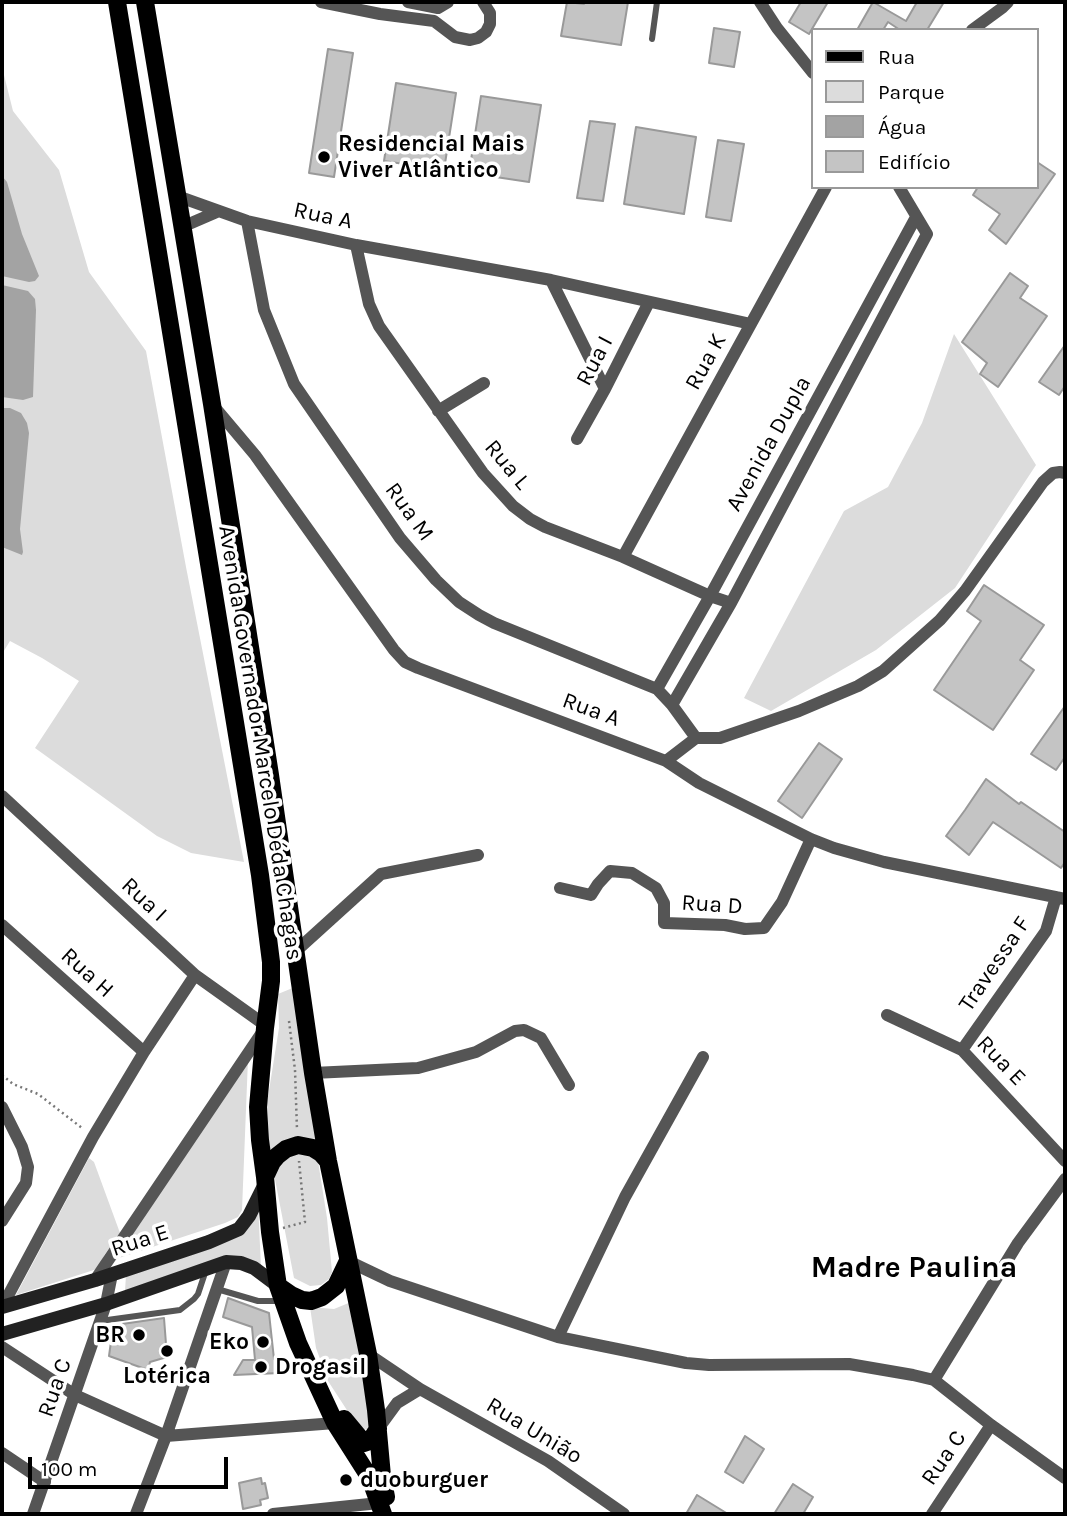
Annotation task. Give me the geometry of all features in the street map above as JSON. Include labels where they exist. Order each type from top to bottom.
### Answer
[{"type":"main road","name":"Avenida Governador Marcelo Déda Chagas","points":[[117,2],[260,875],[271,962],[258,1107],[270,1232],[281,1294],[298,1343],[335,1423],[370,1478],[384,1510]]},
{"type":"main road","name":"Avenida Governador Marcelo Déda Chagas","points":[[145,2],[212,404],[313,1073],[328,1161],[368,1354],[378,1429],[384,1510]]},
{"type":"main road","points":[[265,1179],[277,1156],[298,1145],[313,1148],[328,1161]]},
{"type":"main road","points":[[281,1294],[311,1301],[322,1297],[336,1286],[348,1261]]},
{"type":"main road","points":[[317,1382],[364,1443],[370,1441],[378,1429]]},
{"type":"street","points":[[321,2],[380,14],[435,21],[449,34],[463,40],[478,38],[486,32],[490,24],[490,13],[483,2]]},
{"type":"street","points":[[408,2],[438,8],[448,2]]},
{"type":"street","points":[[760,2],[811,70]]},
{"type":"street","points":[[975,28],[1008,2]]},
{"type":"street","name":"Rua K","points":[[623,557],[825,189]]},
{"type":"street","points":[[900,189],[916,218]]},
{"type":"street","name":"Rua A","points":[[177,196],[247,221],[356,245],[551,280],[751,324]]},
{"type":"street","points":[[182,227],[219,211]]},
{"type":"street","name":"Avenida Dupla","points":[[657,689],[916,218],[927,234],[731,603],[672,705]]},
{"type":"street","name":"Rua M","points":[[247,221],[264,310],[293,382],[400,538],[436,580],[459,602],[494,623],[657,689],[696,738]]},
{"type":"street","name":"Rua L","points":[[356,245],[373,317],[482,473],[513,506],[530,519],[731,603]]},
{"type":"street","points":[[551,280],[605,388]]},
{"type":"street","name":"Rua I","points":[[577,439],[649,302]]},
{"type":"street","points":[[438,411],[484,383]]},
{"type":"street","name":"Rua A","points":[[212,404],[256,455],[405,662],[666,761],[699,783],[834,848],[884,862],[1060,898]]},
{"type":"street","points":[[666,761],[696,738],[720,738],[799,711],[858,686],[883,671],[940,620],[965,591],[1043,482],[1053,473],[1065,473]]},
{"type":"street","name":"Rua I","points":[[2,796],[195,975],[265,1027]]},
{"type":"street","name":"Rua D","points":[[560,888],[591,895],[610,871],[632,873],[656,888],[664,903],[664,923],[764,928],[782,902],[811,839]]},
{"type":"street","points":[[296,951],[381,874],[478,855]]},
{"type":"street","name":"Travessa F","points":[[962,1050],[1046,931],[1060,898]]},
{"type":"street","name":"Rua H","points":[[2,925],[144,1052]]},
{"type":"street","points":[[2,1307],[93,1137],[144,1052],[195,975]]},
{"type":"street","name":"Rua E","points":[[887,1015],[962,1050],[1065,1161]]},
{"type":"street","points":[[95,1280],[265,1027]]},
{"type":"street","points":[[313,1073],[423,1067],[476,1052],[515,1031],[524,1030],[541,1038],[569,1085]]},
{"type":"street","points":[[558,1337],[625,1197],[703,1056]]},
{"type":"street","points":[[2,1107],[22,1147],[28,1167],[26,1182],[2,1221]]},
{"type":"street","name":"Rua E","points":[[2,1307],[95,1280],[209,1242],[239,1229],[249,1216],[265,1179]]},
{"type":"street","points":[[934,1380],[1018,1243],[1065,1179]]},
{"type":"street","points":[[348,1261],[390,1280],[558,1337],[686,1363],[849,1364],[934,1380],[1065,1478]]},
{"type":"street","points":[[136,1514],[226,1262],[254,1268],[281,1294]]},
{"type":"street","name":"Rua E","points":[[2,1334],[106,1304],[226,1262]]},
{"type":"street","name":"Rua C","points":[[33,1514],[106,1304],[112,1274]]},
{"type":"street","points":[[2,1347],[75,1395],[166,1436],[335,1423]]},
{"type":"street","name":"Rua União","points":[[368,1354],[420,1389],[548,1461],[624,1514]]},
{"type":"street","points":[[378,1429],[397,1403],[420,1389]]},
{"type":"street","name":"Rua C","points":[[932,1514],[991,1425]]},
{"type":"street","points":[[2,1453],[45,1482]]},
{"type":"street","points":[[273,1514],[384,1510]]},
{"type":"lane","points":[[652,39],[657,2]]},
{"type":"lane","points":[[100,1321],[180,1310],[198,1294],[206,1269]]},
{"type":"lane","points":[[217,1289],[258,1301],[281,1294]]},
{"type":"path","points":[[2,1075],[13,1084],[38,1094],[93,1137]]},
{"type":"green space","points":[[2,67],[13,111],[59,170],[89,272],[146,351],[244,862],[191,853],[157,836],[35,748],[79,681],[10,641],[2,654]]},
{"type":"green space","points":[[954,334],[1036,465],[955,588],[876,650],[771,711],[744,698],[844,511],[888,487],[922,423]]},
{"type":"green space","points":[[295,987],[317,1142],[270,1157],[267,1103],[279,1028],[278,994]]},
{"type":"green space","points":[[248,1059],[242,1210],[238,1217],[116,1259]]},
{"type":"green space","points":[[304,1150],[318,1161],[332,1272],[329,1279],[321,1285],[310,1286],[294,1278],[274,1174],[277,1166],[288,1155]]},
{"type":"green space","points":[[89,1158],[94,1162],[120,1233],[97,1269],[16,1295]]},
{"type":"green space","points":[[258,1202],[261,1268],[254,1263],[125,1291],[126,1275],[235,1238]]},
{"type":"green space","points":[[351,1302],[372,1423],[368,1429],[362,1430],[328,1381],[316,1348],[310,1307],[334,1309]]},
{"type":"water","points":[[2,176],[7,182],[22,234],[39,276],[35,281],[2,276]]},
{"type":"water","points":[[2,285],[28,291],[35,299],[33,397],[23,400],[2,397]]},
{"type":"water","points":[[2,408],[21,413],[29,433],[20,529],[22,555],[2,547]]},
{"type":"building","points":[[567,2],[628,2],[621,45],[561,36]]},
{"type":"building","points":[[801,2],[828,2],[809,34],[789,22]]},
{"type":"building","points":[[873,2],[906,21],[917,2],[944,2],[928,28],[897,28],[888,22],[884,28],[858,28]]},
{"type":"building","points":[[714,28],[740,32],[734,67],[709,63]]},
{"type":"building","points":[[328,49],[353,53],[334,177],[309,173]]},
{"type":"building","points":[[396,83],[456,93],[444,170],[384,161]]},
{"type":"building","points":[[481,96],[541,105],[529,182],[469,173]]},
{"type":"building","points":[[590,121],[615,124],[603,201],[577,198]]},
{"type":"building","points":[[636,127],[696,137],[684,214],[624,204]]},
{"type":"building","points":[[718,140],[744,144],[731,221],[706,217]]},
{"type":"building","points":[[1039,163],[1055,174],[1006,244],[989,230],[1000,214],[973,195],[977,189],[1039,189]]},
{"type":"building","points":[[1010,273],[1028,286],[1020,298],[1047,316],[998,387],[980,374],[987,363],[962,342]]},
{"type":"building","points":[[1065,345],[1065,386],[1059,395],[1039,382]]},
{"type":"building","points":[[984,585],[1044,625],[1020,660],[1034,670],[993,730],[934,690],[981,621],[967,611]]},
{"type":"building","points":[[1065,706],[1065,757],[1056,770],[1031,754]]},
{"type":"building","points":[[819,743],[842,759],[802,818],[778,801]]},
{"type":"building","points":[[986,779],[1019,804],[1021,802],[1065,832],[1065,862],[1061,868],[993,822],[969,855],[946,836]]},
{"type":"building","name":"Eko","points":[[228,1298],[269,1313],[274,1359],[284,1359],[280,1373],[234,1375],[243,1360],[255,1360],[252,1327],[223,1317]]},
{"type":"building","name":"BR","points":[[164,1318],[167,1357],[150,1362],[148,1370],[109,1356],[115,1325]]},
{"type":"building","points":[[745,1436],[764,1449],[743,1483],[725,1472]]},
{"type":"building","points":[[261,1478],[262,1484],[265,1483],[268,1498],[260,1500],[261,1505],[243,1509],[239,1483]]},
{"type":"building","points":[[793,1484],[813,1497],[803,1514],[774,1514]]},
{"type":"building","points":[[697,1495],[728,1514],[686,1514]]},
{"type":"place","name":"Residencial Mais Viver Atlântico","points":[[324,157]]},
{"type":"place","name":"BR","points":[[139,1335]]},
{"type":"place","name":"Eko","points":[[263,1342]]},
{"type":"place","name":"Lotérica","points":[[167,1351]]},
{"type":"place","name":"Drogasil","points":[[261,1367]]},
{"type":"place","name":"duoburguer","points":[[346,1480]]},
{"type":"district","name":"Madre Paulina","points":[[914,1268]]}]
